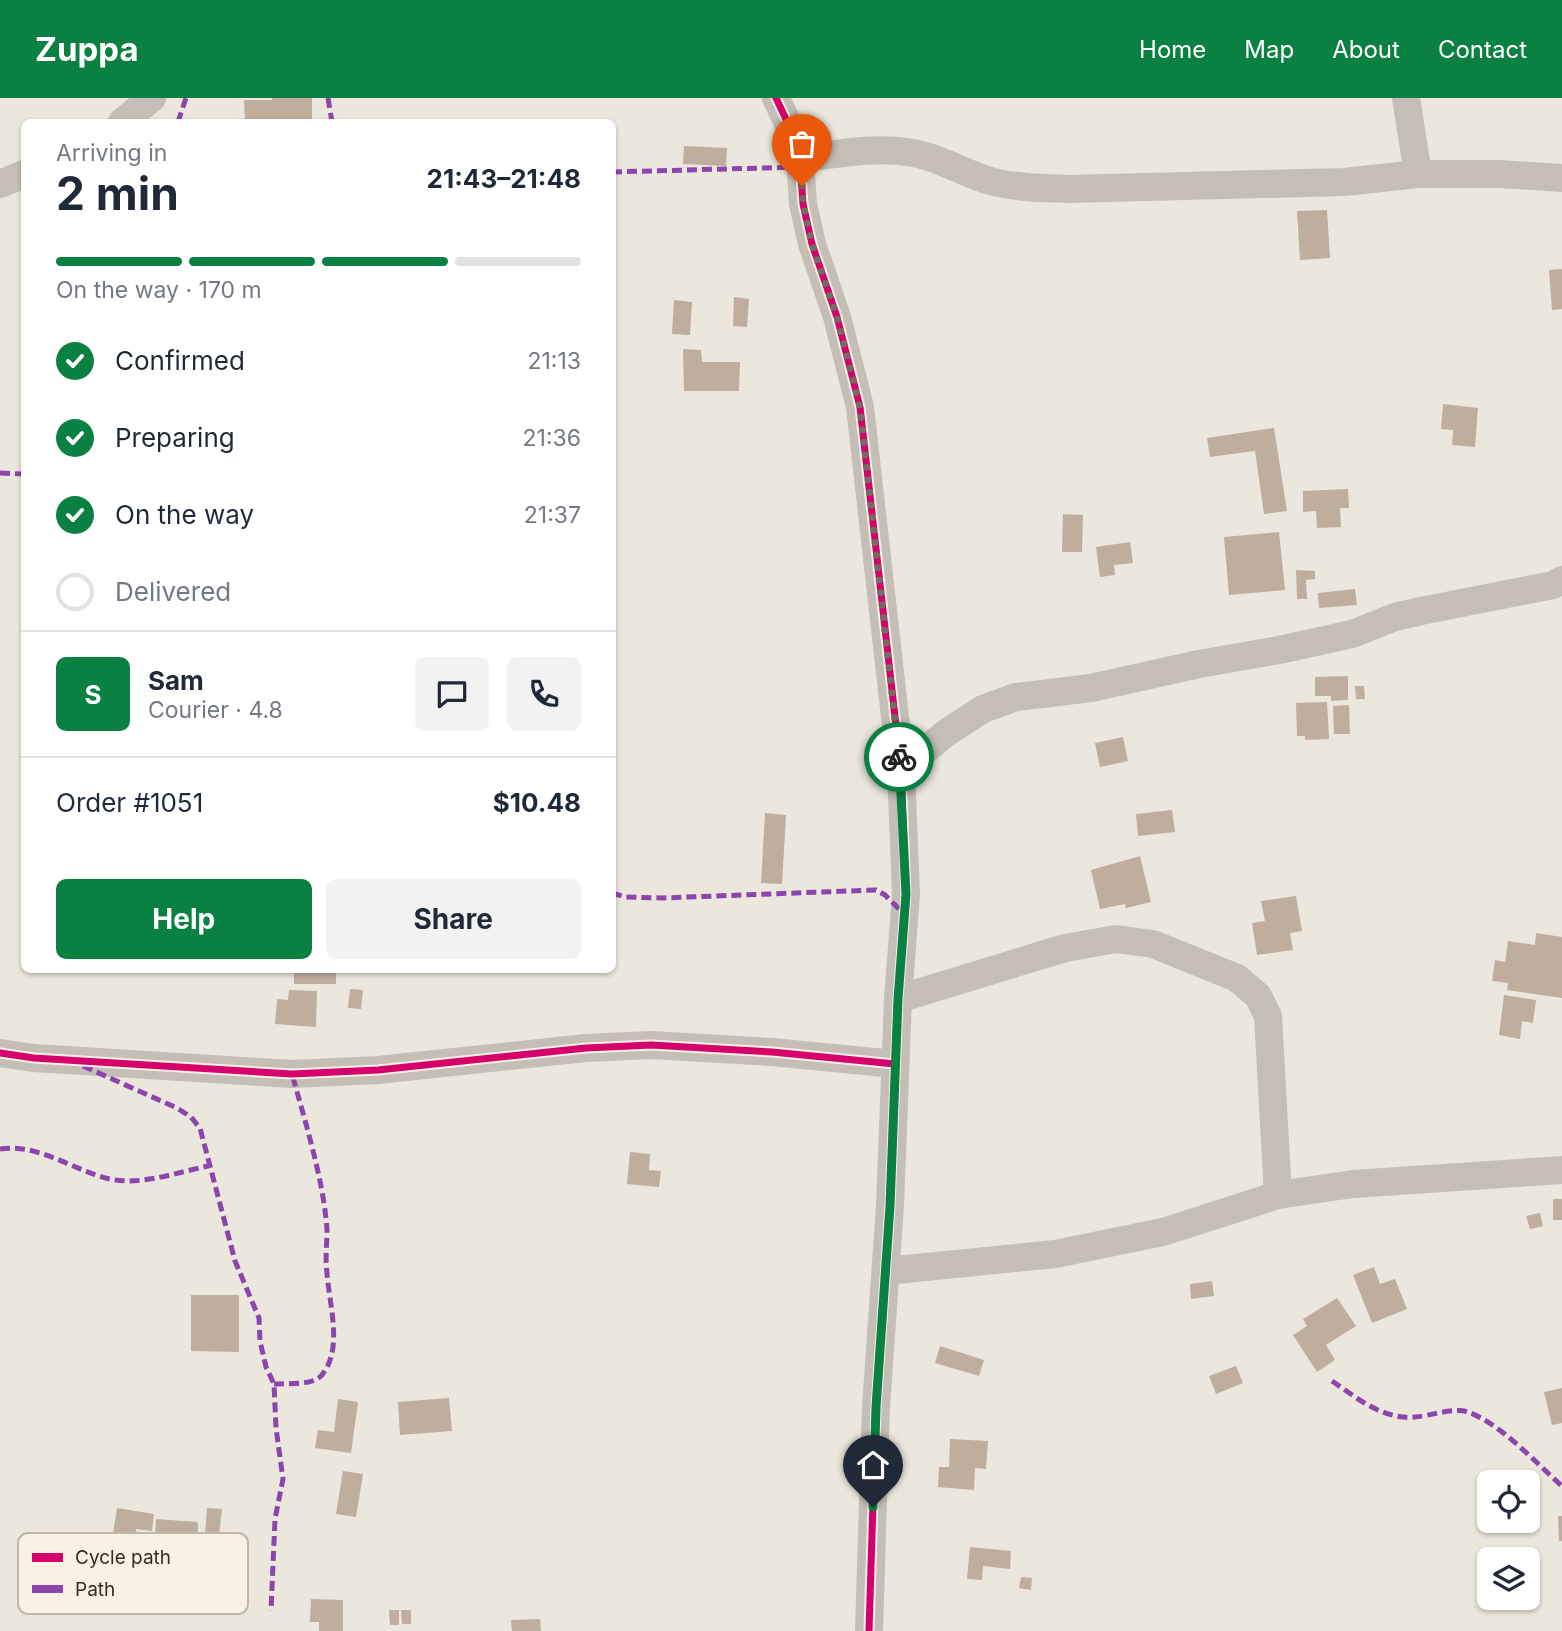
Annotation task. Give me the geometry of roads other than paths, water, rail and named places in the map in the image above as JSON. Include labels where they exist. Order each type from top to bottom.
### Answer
[{"type":"street","points":[[126,119],[152,98]]},
{"type":"street","points":[[1406,98],[1418,174]]},
{"type":"street","points":[[780,101],[800,159],[803,204],[812,244],[837,317],[860,407],[901,770],[906,894],[898,999],[890,1206],[876,1407],[869,1631]]},
{"type":"street","points":[[800,159],[863,151],[909,152],[936,158],[991,181],[1024,187],[1069,189],[1344,182],[1418,174],[1500,174],[1562,178]]},
{"type":"street","points":[[0,184],[21,175]]},
{"type":"street","points":[[901,770],[946,733],[983,709],[1016,697],[1091,688],[1199,664],[1279,650],[1352,634],[1395,617],[1553,585],[1562,580]]},
{"type":"street","points":[[898,999],[1065,948],[1116,939],[1153,944],[1237,978],[1258,996],[1268,1016],[1278,1195]]},
{"type":"street","points":[[0,1053],[34,1058],[292,1074],[378,1070],[586,1048],[651,1045],[772,1052],[895,1064]]},
{"type":"street","points":[[886,1272],[1055,1254],[1163,1232],[1278,1195],[1353,1184],[1562,1170]]}]
